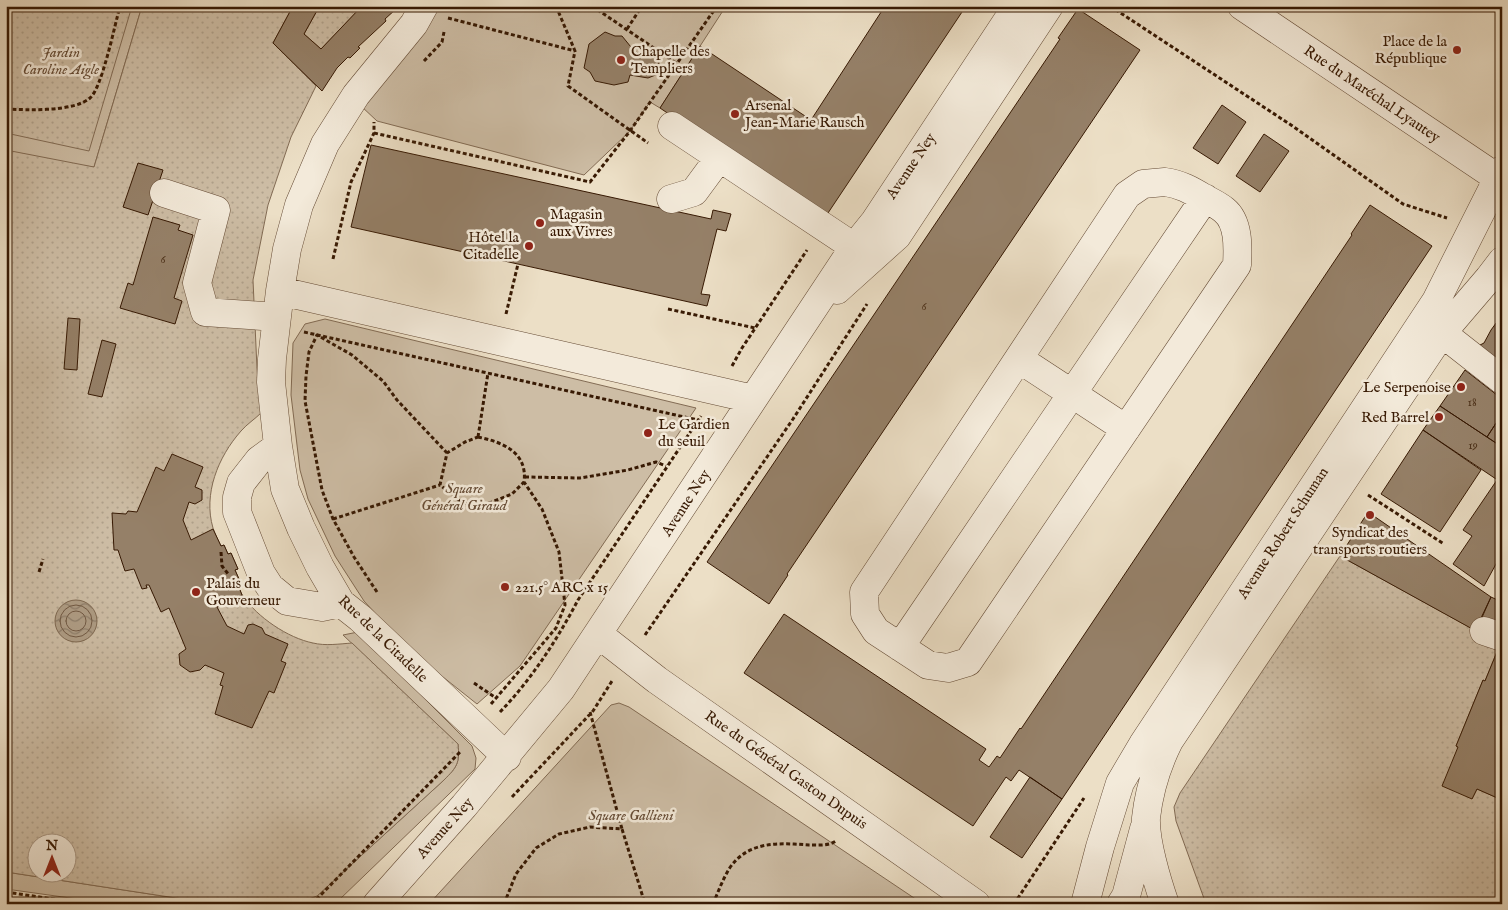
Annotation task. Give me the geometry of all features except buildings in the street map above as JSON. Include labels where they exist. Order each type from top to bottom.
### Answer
[{"type":"street","name":"Avenue Ney","points":[[377,904],[507,757],[561,689],[854,247],[875,221],[1017,6]]},
{"type":"street","points":[[816,307],[896,236],[1049,6]]},
{"type":"street","name":"Rue du Maréchal Lyautey","points":[[1242,6],[1466,158],[1500,176]]},
{"type":"street","name":"Rue de la Citadelle","points":[[418,9],[414,24],[356,95],[325,144],[299,205],[287,249],[278,311],[271,382],[278,446],[285,489],[320,567],[341,602],[507,757]]},
{"type":"street","points":[[672,126],[854,247]]},
{"type":"street","points":[[671,199],[694,192],[719,158]]},
{"type":"street","name":"Avenue Robert Schuman","points":[[1086,904],[1100,847],[1120,783],[1436,301],[1470,231],[1500,176]]},
{"type":"street","points":[[1165,182],[1186,187],[1205,198],[1225,211],[1232,221],[1238,248],[1237,265],[968,662],[948,668],[928,666],[876,631],[865,614],[864,592],[1127,195],[1143,184],[1165,182]]},
{"type":"street","points":[[164,193],[216,210],[197,283],[205,312],[278,311],[500,341],[753,399]]},
{"type":"street","points":[[900,647],[1205,198]]},
{"type":"street","name":"Avenue Robert Schuman","points":[[1148,807],[1157,764],[1169,741],[1442,333],[1502,261]]},
{"type":"street","points":[[1442,333],[1502,380]]},
{"type":"street","points":[[1019,359],[1126,429]]},
{"type":"street","points":[[278,446],[259,460],[241,483],[237,497],[237,512],[261,574],[270,587],[287,601],[322,607],[341,602]]},
{"type":"street","name":"Rue du Général Gaston Dupuis","points":[[598,634],[628,658],[976,904]]},
{"type":"street","points":[[1122,904],[1126,896],[1148,807]]},
{"type":"street","points":[[1148,807],[1148,839],[1165,904]]},
{"type":"street","points":[[364,904],[403,875]]},
{"type":"path","points":[[6,109],[38,110],[76,104],[90,98],[97,86],[120,6]]},
{"type":"path","points":[[556,6],[575,51],[568,86],[630,131]]},
{"type":"path","points":[[592,6],[676,63]]},
{"type":"path","points":[[627,29],[642,6]]},
{"type":"path","points":[[374,133],[590,182],[630,131],[717,6]]},
{"type":"path","points":[[1110,6],[1291,125],[1403,204],[1452,220],[1470,231]]},
{"type":"path","points":[[416,66],[442,42],[446,18],[575,51]]},
{"type":"path","points":[[333,259],[351,182],[374,133],[374,117]]},
{"type":"path","points":[[476,728],[506,706],[536,669],[564,627],[578,600],[719,391],[742,348],[822,226]]},
{"type":"path","points":[[500,341],[518,264]]},
{"type":"path","points":[[512,797],[590,712],[788,427],[871,297]]},
{"type":"path","points":[[668,309],[755,328]]},
{"type":"path","points":[[278,311],[352,355],[383,381],[397,400],[447,453]]},
{"type":"path","points":[[317,335],[698,420]]},
{"type":"path","points":[[317,335],[310,352],[306,376],[305,401],[322,490],[333,519],[354,558],[380,596]]},
{"type":"path","points":[[478,437],[488,373]]},
{"type":"path","points":[[478,437],[497,441],[510,448],[522,462],[525,477],[524,482],[512,494],[487,504],[462,503],[440,485],[447,453],[465,442],[478,437]]},
{"type":"path","points":[[525,477],[580,478],[628,470],[656,462],[667,466]]},
{"type":"path","points":[[312,904],[476,728],[496,698],[556,628],[565,605],[559,552],[542,509],[524,482]]},
{"type":"path","points":[[301,528],[440,485]]},
{"type":"path","points":[[1360,491],[1444,544]]},
{"type":"path","points":[[38,572],[43,559]]},
{"type":"path","points":[[471,682],[496,698]]},
{"type":"path","points":[[590,712],[645,904]]},
{"type":"path","points":[[504,904],[516,874],[536,848],[559,834],[590,827],[622,829]]},
{"type":"path","points":[[713,904],[730,868],[749,850],[777,843],[832,844],[839,839]]},
{"type":"path","points":[[6,892],[86,904]]},
{"type":"green space","name":"Jardin Caroline Aigle","points":[[6,6],[142,6],[94,167],[6,157]]},
{"type":"green space","name":"Jardin Caroline Aigle","points":[[6,6],[132,6],[89,151],[6,133]]},
{"type":"green space","points":[[142,6],[293,6],[273,43],[316,86],[291,137],[268,205],[253,280],[261,413],[241,431],[219,464],[211,489],[210,515],[213,528],[221,546],[224,545],[228,554],[231,553],[238,569],[235,570],[239,579],[237,582],[241,593],[256,612],[274,626],[303,640],[322,644],[352,643],[458,744],[459,750],[457,764],[452,772],[317,896],[295,904],[215,904],[71,882],[78,882],[78,832],[28,832],[28,875],[6,872],[6,150],[94,167]]},
{"type":"green space","points":[[317,6],[362,6],[321,49],[304,34],[319,7]]},
{"type":"green space","points":[[434,6],[726,6],[660,108],[650,102],[630,131],[584,175],[377,121],[361,106]]},
{"type":"green space","name":"Square Général Giraud","points":[[325,319],[696,408],[520,666],[477,704],[409,650],[364,601],[335,556],[308,499],[300,470],[291,395],[293,343],[305,324]]},
{"type":"green space","points":[[1340,556],[1500,644],[1456,746],[1458,747],[1472,799],[1477,789],[1502,800],[1502,904],[1206,904],[1176,821],[1174,807],[1180,793]]},
{"type":"green space","points":[[358,632],[472,746],[476,758],[475,769],[339,900],[333,904],[295,904],[317,896],[444,780],[455,768],[458,760],[458,744],[343,635]]},
{"type":"green space","name":"Square Gallieni","points":[[619,703],[629,707],[923,904],[429,904],[611,705]]},
{"type":"green space","points":[[6,872],[28,875],[28,882],[71,882],[215,904],[113,904],[6,889]]},
{"type":"water","points":[[80,600],[88,603],[94,609],[97,621],[94,633],[88,639],[72,642],[64,639],[58,633],[55,617],[58,609],[64,603]]},
{"type":"place","name":"Place de la République","points":[[1457,50]]},
{"type":"place","name":"Chapelle des Templiers","points":[[621,60]]},
{"type":"place","name":"Arsenal Jean-Marie Rausch","points":[[735,114]]},
{"type":"place","name":"Magasin aux Vivres","points":[[540,223]]},
{"type":"place","name":"Hôtel la Citadelle","points":[[529,246]]},
{"type":"place","name":"Le Serpenoise","points":[[1461,387]]},
{"type":"place","name":"Red Barrel","points":[[1439,417]]},
{"type":"place","name":"Le Gardien du seuil","points":[[648,433]]},
{"type":"place","name":"Syndicat des transports routiers","points":[[1370,515]]},
{"type":"place","name":"221.5° ARC x 15","points":[[505,587]]},
{"type":"place","name":"Palais du Gouverneur","points":[[196,592]]}]
